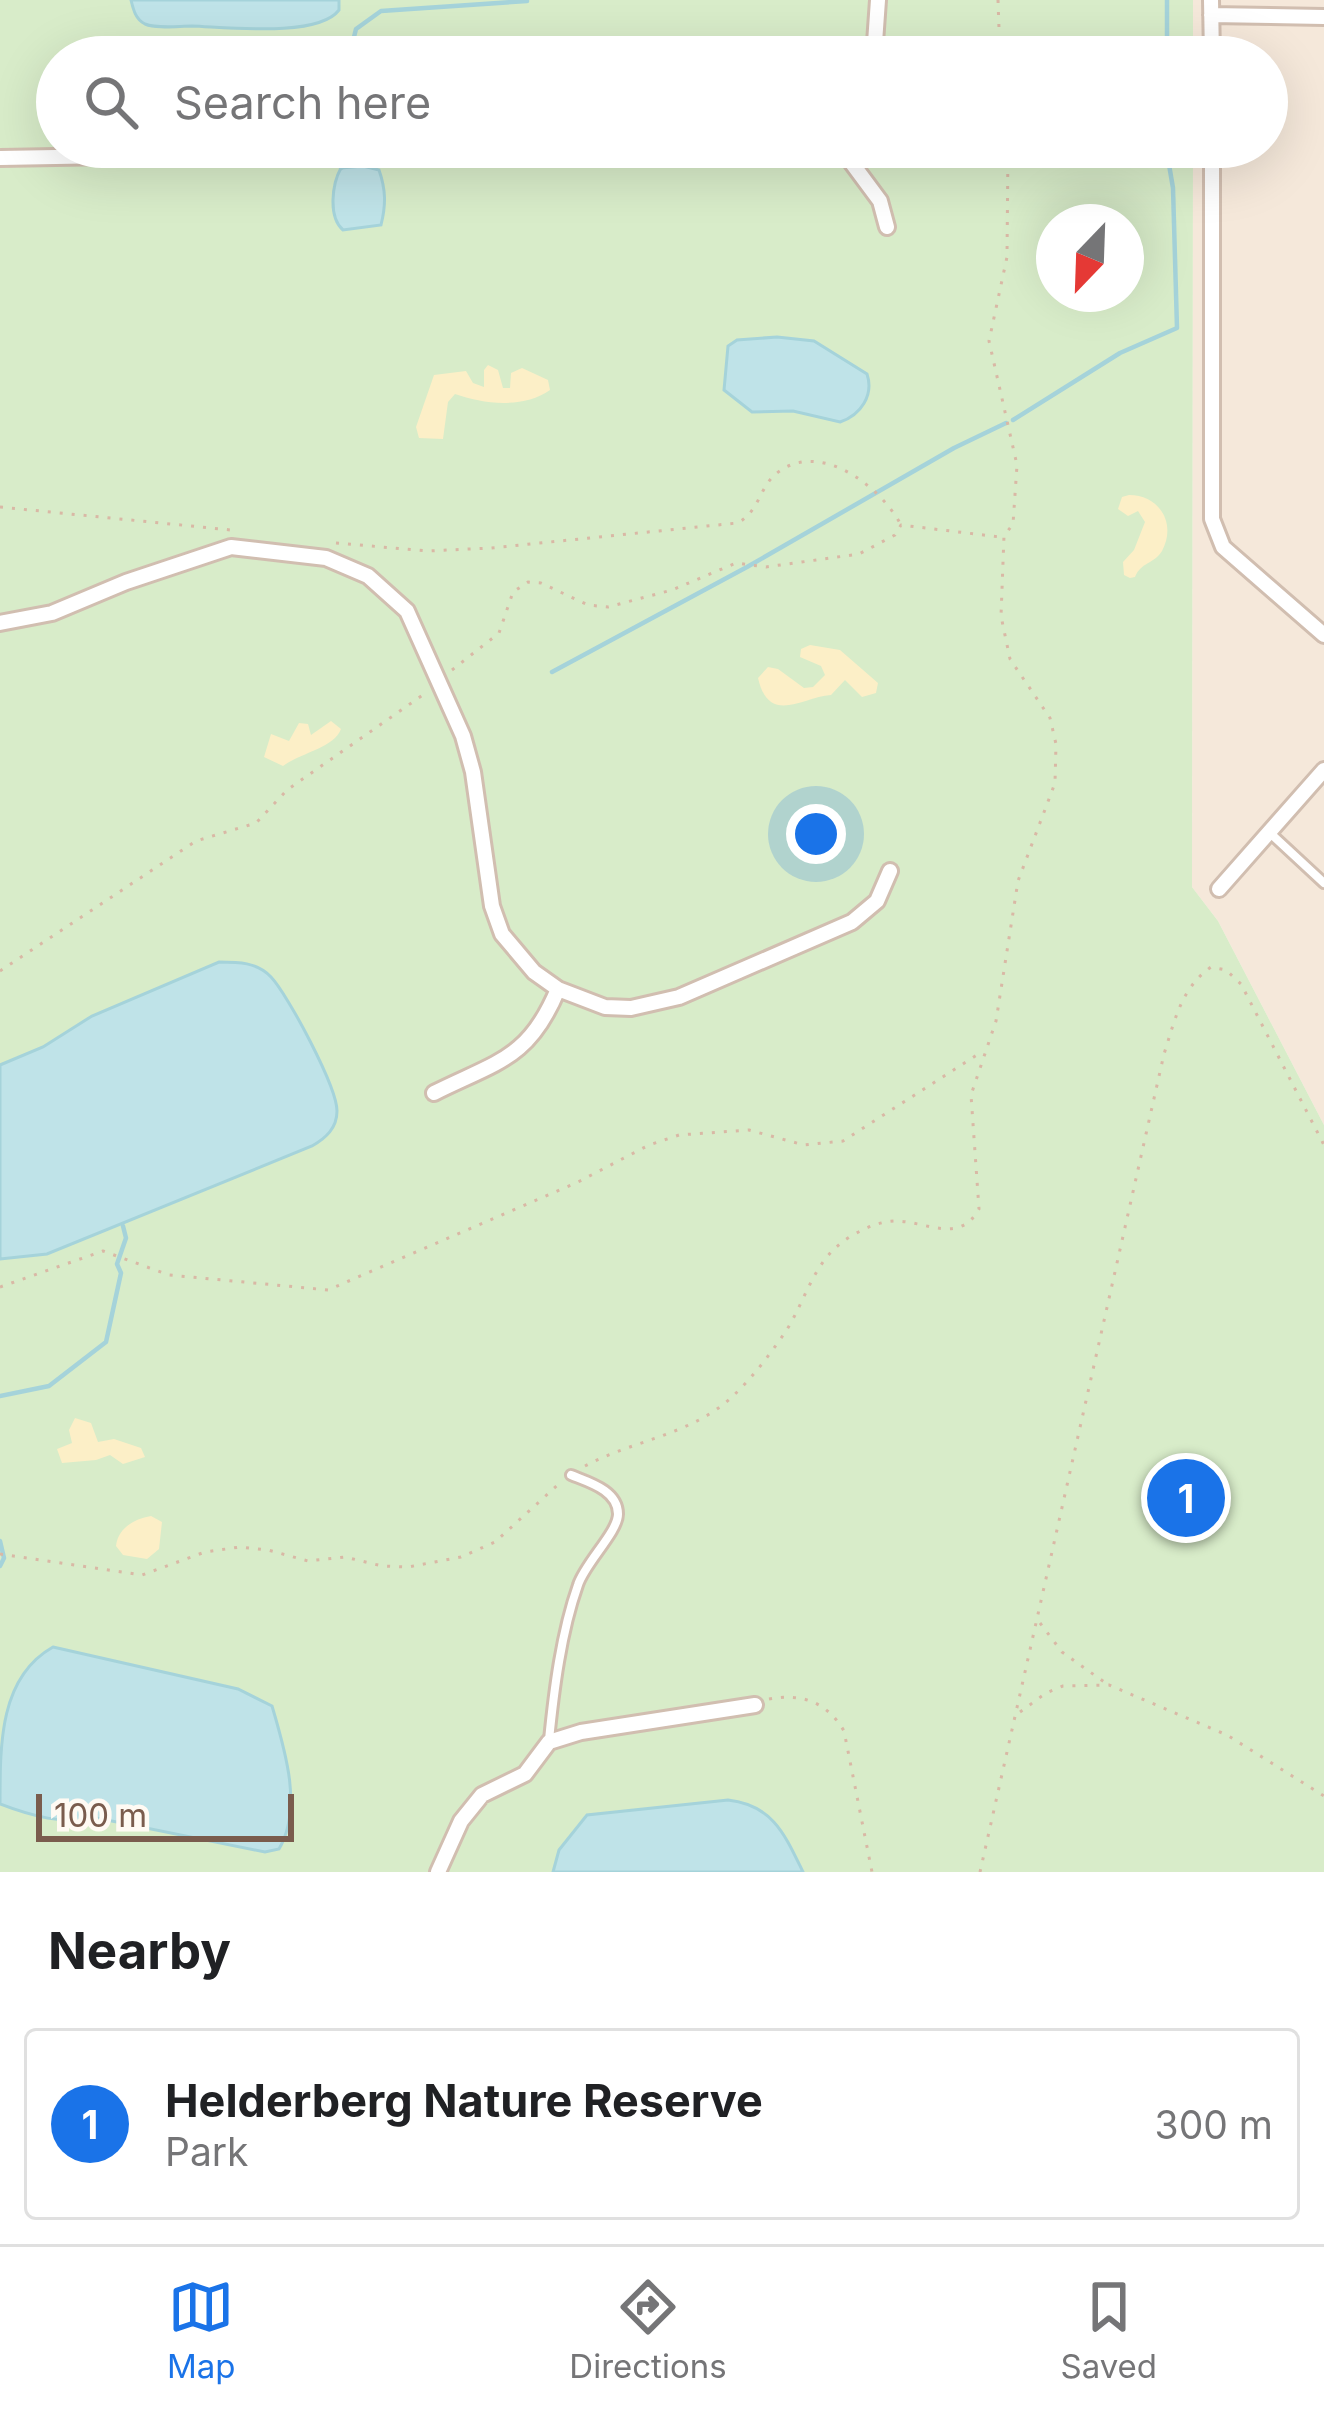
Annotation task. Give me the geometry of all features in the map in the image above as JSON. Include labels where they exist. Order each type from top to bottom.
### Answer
[{"type":"street","points":[[875,36],[878,0]]},
{"type":"street","points":[[1211,8],[1324,17]]},
{"type":"street","points":[[0,158],[36,157]]},
{"type":"street","points":[[856,168],[880,201],[887,227]]},
{"type":"street","points":[[1212,168],[1212,519],[1223,547],[1324,634]]},
{"type":"street","points":[[0,622],[52,613],[231,547],[340,563],[382,586],[407,611],[466,747],[492,907],[502,934],[518,957],[558,988],[604,1007],[631,1008],[679,997],[852,922],[877,902],[890,871]]},
{"type":"street","points":[[1220,889],[1324,770]]},
{"type":"street","points":[[434,1093],[526,1045],[547,1016],[558,988]]},
{"type":"street","points":[[438,1872],[460,1821],[482,1795],[525,1774],[549,1742],[581,1732],[755,1705]]},
{"type":"lane","points":[[1269,832],[1324,883]]},
{"type":"lane","points":[[549,1742],[577,1588],[590,1559],[616,1526],[618,1514],[610,1496],[571,1475]]},
{"type":"path","points":[[998,0],[999,36]]},
{"type":"path","points":[[0,1554],[142,1575],[205,1552],[240,1547],[308,1561],[345,1557],[382,1566],[461,1557],[495,1542],[571,1475],[721,1407],[788,1328],[815,1270],[846,1239],[886,1222],[948,1230],[970,1222],[981,1201],[971,1095],[982,1051],[996,1021],[1018,881],[1055,783],[1056,764],[1050,718],[1010,659],[1001,616],[1004,536],[1013,524],[1018,465],[989,341],[1007,257],[1008,168]]},
{"type":"path","points":[[323,542],[448,550],[598,540],[666,528],[737,523],[748,517],[776,473],[801,463],[838,469],[874,488],[901,525],[988,538],[1004,536]]},
{"type":"path","points":[[0,507],[233,531]]},
{"type":"path","points":[[0,971],[196,841],[256,823],[287,790],[499,633],[521,584],[534,581],[588,605],[608,607],[672,590],[730,565],[859,554],[895,536],[901,525]]},
{"type":"path","points":[[980,1872],[1164,1054],[1180,1002],[1194,979],[1211,967],[1226,970],[1241,984],[1324,1145]]},
{"type":"path","points":[[0,1286],[103,1251],[182,1277],[328,1290],[680,1135],[749,1130],[804,1145],[843,1141],[982,1051]]},
{"type":"path","points":[[1038,1619],[1051,1642],[1109,1685],[1227,1735],[1324,1796]]},
{"type":"path","points":[[1016,1716],[1063,1686],[1109,1685]]},
{"type":"path","points":[[755,1705],[796,1697],[836,1717],[853,1765],[872,1872]]},
{"type":"shaded area","points":[[1193,0],[1324,0],[1324,1125],[1218,921],[1192,887],[1193,168],[1288,168],[1288,36],[1193,36]]},
{"type":"green space","points":[[0,0],[1193,0],[1193,36],[36,36],[36,168],[1193,168],[1192,887],[1218,921],[1324,1125],[1324,1872],[0,1872]]},
{"type":"sand","points":[[488,365],[498,370],[503,388],[510,388],[511,373],[522,368],[548,380],[550,390],[528,400],[503,403],[455,394],[448,402],[443,439],[419,438],[416,427],[434,375],[466,371],[473,383],[484,387]]},
{"type":"sand","points":[[1122,497],[1157,505],[1167,530],[1159,555],[1130,578],[1124,575],[1123,562],[1134,550],[1145,522],[1138,511],[1128,516],[1118,509]]},
{"type":"sand","points":[[810,645],[840,650],[878,683],[876,693],[862,697],[845,680],[831,695],[788,705],[770,701],[758,678],[768,667],[804,688],[813,687],[825,675],[821,666],[800,657],[801,649]]},
{"type":"sand","points":[[331,721],[341,729],[324,746],[283,766],[264,757],[271,734],[289,741],[299,723],[308,724],[311,735]]},
{"type":"sand","points":[[75,1418],[91,1423],[98,1442],[114,1439],[141,1448],[145,1457],[123,1464],[110,1455],[62,1463],[57,1449],[72,1443],[69,1430]]},
{"type":"sand","points":[[151,1516],[162,1522],[159,1549],[147,1559],[123,1555],[116,1546],[123,1529]]},
{"type":"water","points":[[131,0],[339,0],[339,10],[328,19],[292,28],[161,27],[142,22]]},
{"type":"water","points":[[341,168],[379,170],[385,198],[381,225],[343,230],[333,209]]},
{"type":"water","points":[[737,340],[814,341],[867,374],[869,389],[860,409],[840,422],[793,411],[752,412],[724,390],[728,346]]},
{"type":"water","points":[[219,962],[253,966],[279,987],[335,1099],[337,1111],[330,1132],[312,1146],[47,1254],[0,1259],[0,1065],[43,1047],[92,1016]]},
{"type":"water","points":[[53,1647],[238,1689],[272,1706],[291,1797],[279,1849],[265,1852],[97,1818],[48,1818],[0,1804],[3,1735],[13,1694],[22,1675]]},
{"type":"water","points":[[728,1800],[767,1815],[803,1872],[553,1872],[559,1850],[587,1815]]},
{"type":"waterway","points":[[1167,0],[1167,36]]},
{"type":"waterway","points":[[354,36],[356,29],[381,11],[527,1]]},
{"type":"waterway","points":[[1013,420],[1120,353],[1177,328],[1170,168]]},
{"type":"waterway","points":[[552,672],[1006,423]]},
{"type":"waterway","points":[[0,1396],[49,1386],[106,1342],[121,1273],[117,1264],[126,1238],[123,1226]]},
{"type":"waterway","points":[[0,1541],[4,1558],[0,1566]]},
{"type":"place","name":"Helderberg Nature Reserve","points":[[1186,1498]]}]
